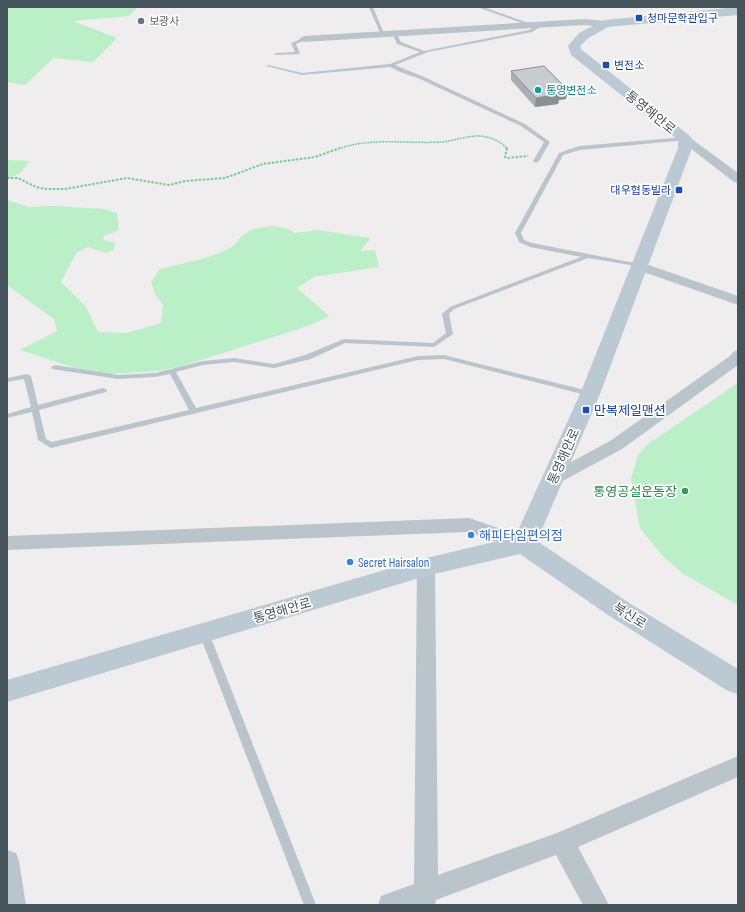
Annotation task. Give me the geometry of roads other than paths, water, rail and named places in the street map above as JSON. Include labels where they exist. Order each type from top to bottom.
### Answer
[{"type":"street","name":"통영해안로","points":[[7,691],[426,567],[524,544],[590,394],[685,148],[685,139],[576,52],[574,46],[583,36],[605,24],[728,12]]},
{"type":"street","points":[[304,39],[584,22],[605,24]]},
{"type":"street","points":[[685,139],[738,179]]},
{"type":"street","points":[[640,266],[738,301]]},
{"type":"street","points":[[553,479],[616,445],[737,357]]},
{"type":"street","points":[[7,542],[469,525],[524,544]]},
{"type":"street","name":"북신로","points":[[524,544],[617,608],[738,683]]},
{"type":"street","points":[[424,899],[426,567]]},
{"type":"street","points":[[390,905],[424,899],[562,842],[738,766]]},
{"type":"street","points":[[562,842],[597,905]]},
{"type":"street","points":[[7,860],[14,905]]},
{"type":"lane","points":[[371,7],[383,35]]},
{"type":"lane","points":[[268,66],[302,74],[391,65],[423,52],[530,32],[536,25],[479,7]]},
{"type":"lane","points":[[394,34],[399,43],[423,52]]},
{"type":"lane","points":[[276,54],[298,53],[293,43],[304,39]]},
{"type":"lane","points":[[391,65],[399,70],[420,77],[441,89],[524,125],[535,132],[547,142],[536,161]]},
{"type":"lane","points":[[640,266],[530,245],[522,241],[518,233],[561,154],[579,148],[685,139]]},
{"type":"lane","points":[[55,366],[118,377],[155,375],[172,372],[203,363],[234,360],[274,366],[308,357],[344,341],[434,345],[450,334],[445,314],[452,308],[588,256]]},
{"type":"lane","points":[[7,380],[27,376],[42,440],[51,445],[418,358],[444,357],[590,394]]},
{"type":"lane","points":[[172,372],[194,412]]},
{"type":"lane","points":[[7,416],[103,390]]},
{"type":"lane","points":[[204,633],[310,905]]},
{"type":"place","name":"청마문학관입구","points":[[639,18]]},
{"type":"place","name":"보광사","points":[[141,21]]},
{"type":"place","name":"변전소","points":[[606,65]]},
{"type":"place","name":"통영변전소","points":[[538,90]]},
{"type":"place","name":"대우협동빌라","points":[[679,190]]},
{"type":"place","name":"만복제일맨션","points":[[586,410]]},
{"type":"place","name":"통영공설운동장","points":[[685,491]]},
{"type":"place","name":"해피타임편의점","points":[[471,535]]},
{"type":"place","name":"Secret Hairsalon","points":[[350,562]]}]
